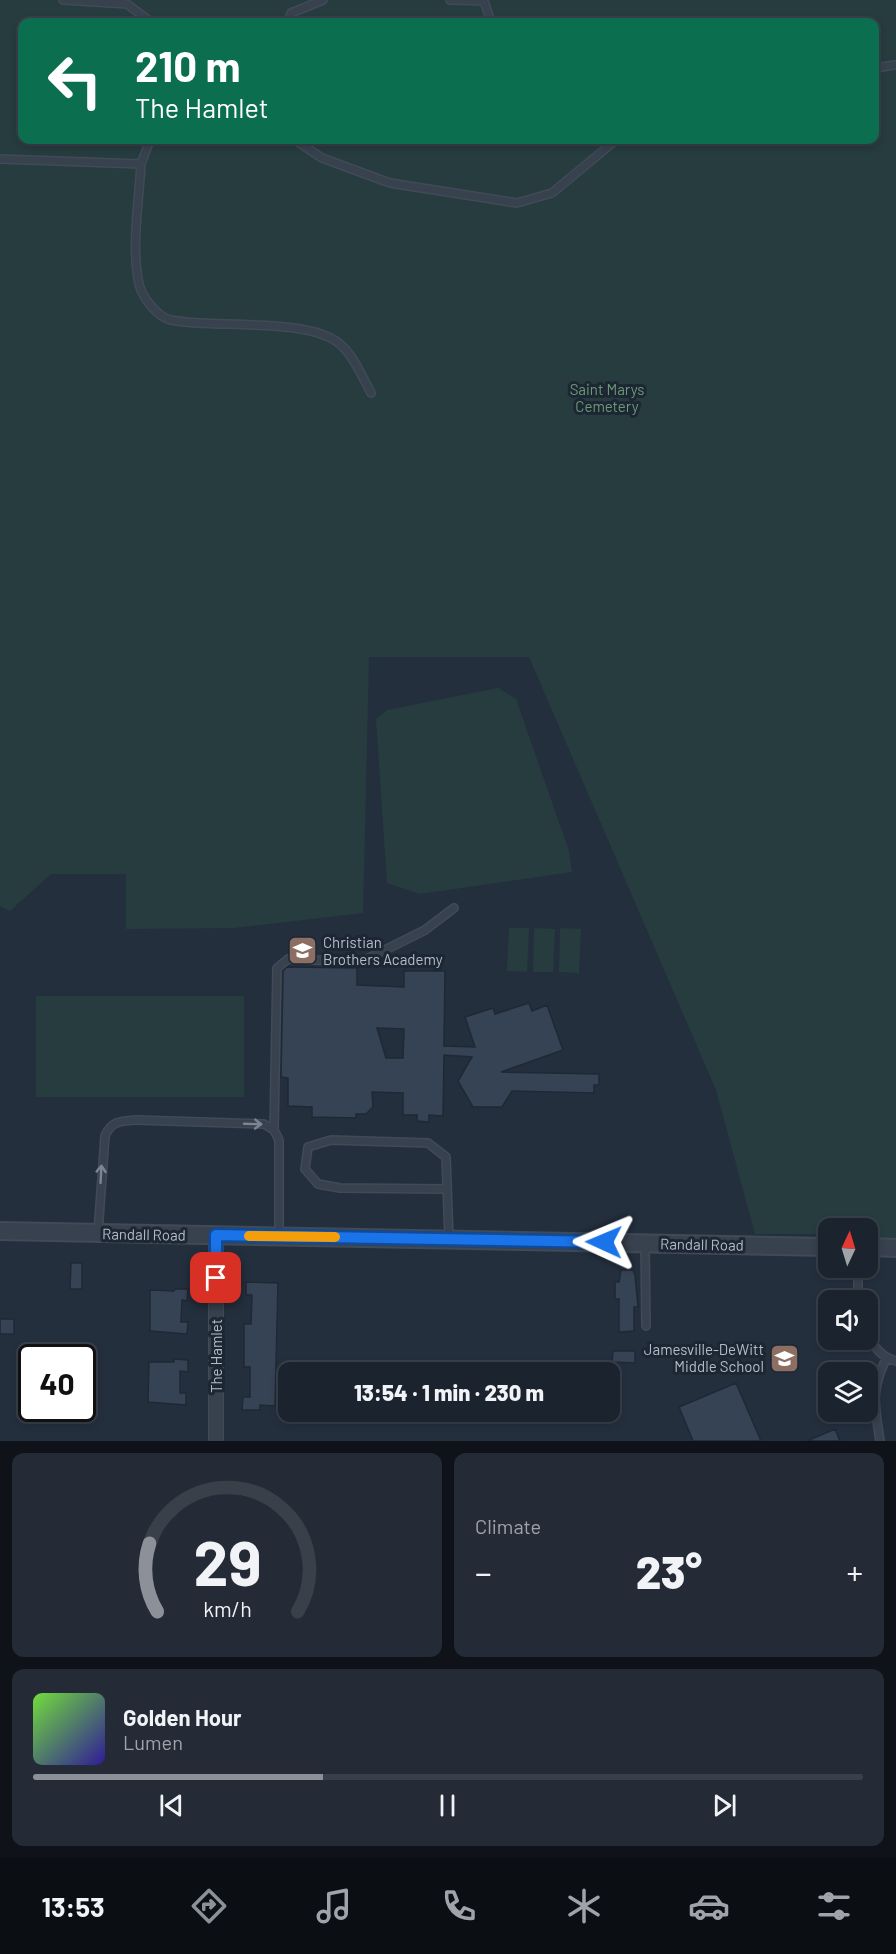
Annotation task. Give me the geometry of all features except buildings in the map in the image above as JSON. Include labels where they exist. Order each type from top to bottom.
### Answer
[{"type":"street","name":"Randall Road","points":[[0,1231],[818,1247]]},
{"type":"street","name":"The Hamlet","points":[[216,1235],[216,1441]]},
{"type":"street","points":[[878,1247],[896,1248]]},
{"type":"lane","points":[[63,0],[127,4],[146,18]]},
{"type":"lane","points":[[289,18],[291,13],[323,0]]},
{"type":"lane","points":[[450,0],[484,1],[490,18]]},
{"type":"lane","points":[[879,67],[896,65]]},
{"type":"lane","points":[[148,144],[141,164],[137,243],[139,285],[154,310],[169,320],[273,326],[322,334],[342,346],[371,393]]},
{"type":"lane","points":[[301,144],[322,158],[390,183],[517,203],[552,193],[611,144]]},
{"type":"lane","points":[[0,159],[141,164]]},
{"type":"lane","points":[[279,1236],[279,1140],[274,1130],[277,968],[288,959],[361,962],[425,930],[454,908]]},
{"type":"lane","points":[[98,1233],[105,1136],[109,1127],[119,1121],[264,1124],[274,1130]]},
{"type":"lane","points":[[447,1189],[340,1188],[318,1184],[305,1169],[308,1148],[331,1140],[428,1143],[446,1157],[449,1238]]},
{"type":"lane","points":[[645,1243],[646,1326]]},
{"type":"lane","points":[[877,1350],[886,1359],[896,1361]]},
{"type":"lane","points":[[880,1441],[874,1390],[875,1380],[886,1359]]},
{"type":"green space","name":"Saint Marys Cemetery","points":[[0,0],[896,0],[896,1248],[878,1247],[878,1218],[818,1218],[818,1234],[755,1234],[716,1090],[529,657],[369,657],[363,913],[234,928],[126,929],[126,874],[51,874],[10,911],[0,906]]},
{"type":"green space","points":[[498,688],[516,699],[569,851],[572,872],[420,894],[387,883],[376,719],[387,710]]},
{"type":"green space","points":[[509,928],[529,928],[527,972],[507,971]]},
{"type":"green space","points":[[534,928],[555,929],[553,972],[533,972]]},
{"type":"green space","points":[[560,928],[581,929],[579,973],[559,972]]},
{"type":"green space","points":[[36,996],[244,996],[244,1097],[36,1097]]},
{"type":"slow traffic","points":[[249,1236],[335,1237]]},
{"type":"place","name":"Christian Brothers Academy","points":[[302,951]]},
{"type":"place","name":"Jamesville-DeWitt Middle School","points":[[785,1358]]},
{"type":"route","points":[[216,1278],[216,1235],[604,1242]]}]
